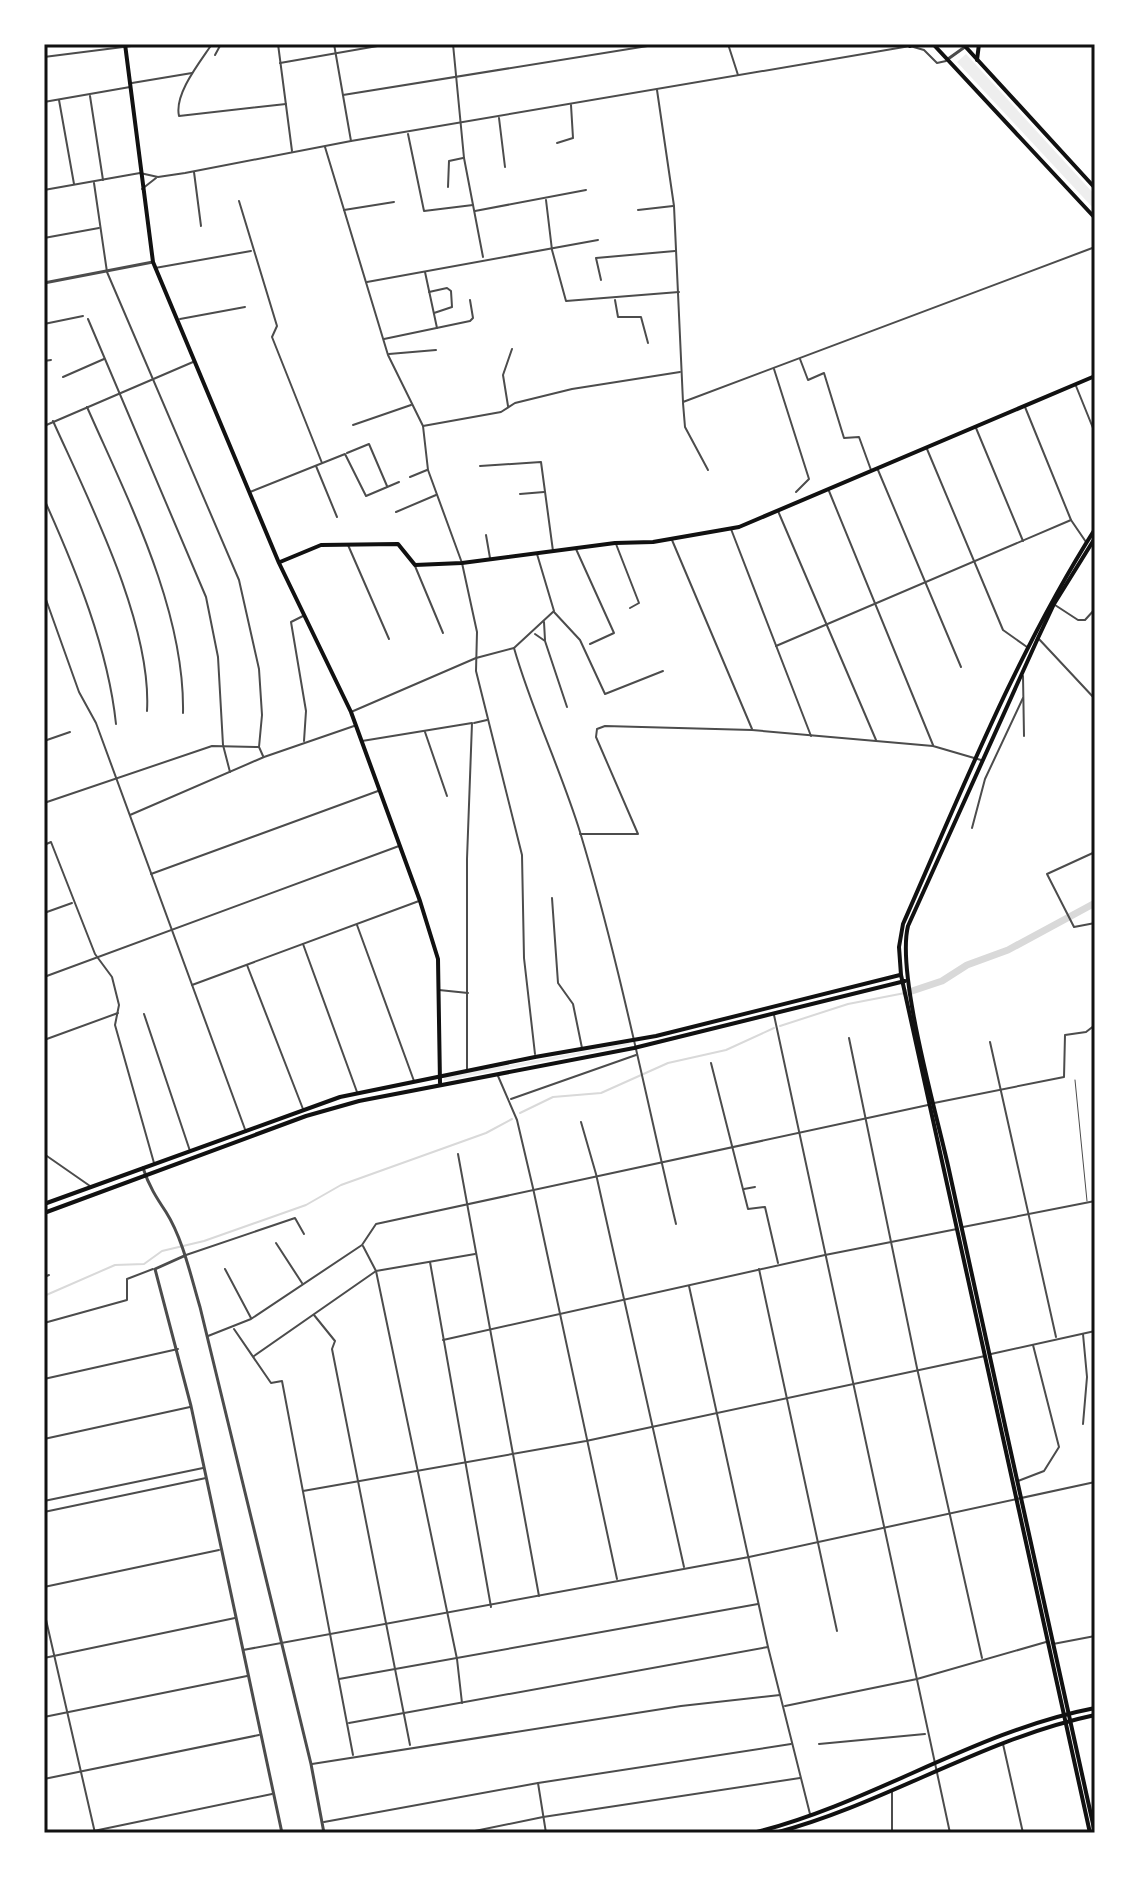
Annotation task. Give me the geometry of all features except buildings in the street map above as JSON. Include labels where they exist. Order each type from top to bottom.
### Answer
[{"type":"main road","points":[[933,44],[1095,218]]},
{"type":"main road","points":[[977,60],[979,44]]},
{"type":"main road","points":[[965,45],[1095,188]]},
{"type":"main road","points":[[126,46],[154,265],[279,563],[351,712],[420,901],[438,959],[440,1083]]},
{"type":"main road","points":[[279,563],[321,545],[398,544],[415,565],[462,563],[576,547],[672,539],[731,528],[872,472],[1095,376]]},
{"type":"main road","points":[[980,759],[1036,637],[1095,529]]},
{"type":"main road","points":[[1092,1833],[906,984],[904,947],[908,926],[1028,648],[1095,538]]},
{"type":"main road","points":[[44,1204],[340,1097],[439,1075],[632,1041],[904,974]]},
{"type":"main road","points":[[44,1213],[343,1105],[440,1083],[634,1048],[906,984]]},
{"type":"main road","points":[[340,1097],[343,1105]]},
{"type":"main road","points":[[988,1355],[1018,1481],[1019,1499]]},
{"type":"main road","points":[[753,1833],[811,1815],[1066,1714],[1095,1708]]},
{"type":"main road","points":[[775,1833],[802,1826],[892,1791],[1002,1742],[1095,1715]]},
{"type":"street","points":[[44,57],[119,45],[147,44]]},
{"type":"street","points":[[212,44],[193,73],[178,107],[179,116],[286,104]]},
{"type":"street","points":[[215,55],[221,44]]},
{"type":"street","points":[[278,44],[292,153]]},
{"type":"street","points":[[334,44],[351,141]]},
{"type":"street","points":[[280,63],[389,44]]},
{"type":"street","points":[[453,44],[464,158],[483,259]]},
{"type":"street","points":[[343,95],[660,44]]},
{"type":"street","points":[[728,44],[738,76]]},
{"type":"street","points":[[44,190],[140,173],[158,177],[194,172],[351,141],[912,45],[924,50],[937,63],[948,59],[965,45]]},
{"type":"street","points":[[44,102],[193,73]]},
{"type":"street","points":[[657,90],[674,206],[685,427],[708,470]]},
{"type":"street","points":[[90,95],[103,180]]},
{"type":"street","points":[[59,100],[75,185]]},
{"type":"street","points":[[557,143],[573,138],[571,105]]},
{"type":"street","points":[[498,117],[505,167]]},
{"type":"street","points":[[408,133],[424,211],[473,205]]},
{"type":"street","points":[[325,147],[388,355],[423,426],[428,470],[462,563],[477,632],[476,658],[488,720],[522,855],[524,958],[535,1057]]},
{"type":"street","points":[[448,187],[449,161],[464,158]]},
{"type":"street","points":[[194,172],[201,226]]},
{"type":"street","points":[[142,189],[158,177]]},
{"type":"street","points":[[93,181],[107,272],[239,580],[259,669],[262,715],[259,747],[264,757]]},
{"type":"street","points":[[474,212],[586,190]]},
{"type":"street","points":[[546,200],[552,250],[566,301],[680,292]]},
{"type":"street","points":[[239,201],[277,326],[272,337],[322,463]]},
{"type":"street","points":[[344,210],[394,202]]},
{"type":"street","points":[[638,210],[674,206]]},
{"type":"street","points":[[44,238],[100,228]]},
{"type":"street","points":[[366,283],[598,240]]},
{"type":"street","points":[[683,402],[1095,247]]},
{"type":"street","points":[[44,283],[252,251]]},
{"type":"street","points":[[601,280],[596,258],[677,251]]},
{"type":"street","points":[[425,271],[437,328]]},
{"type":"street","points":[[429,292],[447,288],[451,291],[452,307],[434,313]]},
{"type":"street","points":[[614,299],[618,317],[641,317],[648,343]]},
{"type":"street","points":[[383,340],[470,321],[473,318],[470,300]]},
{"type":"street","points":[[177,320],[245,307]]},
{"type":"street","points":[[44,324],[83,316]]},
{"type":"street","points":[[88,319],[206,597],[221,680],[223,745],[230,772]]},
{"type":"street","points":[[509,407],[503,375],[512,349]]},
{"type":"street","points":[[388,355],[436,350]]},
{"type":"street","points":[[800,358],[808,380],[824,373],[844,438],[859,437],[872,472]]},
{"type":"street","points":[[63,377],[105,359]]},
{"type":"street","points":[[44,361],[51,360]]},
{"type":"street","points":[[44,426],[194,361]]},
{"type":"street","points":[[774,367],[809,479],[796,492]]},
{"type":"street","points":[[423,426],[501,412],[572,389],[682,372]]},
{"type":"street","points":[[1075,384],[1095,433]]},
{"type":"street","points":[[353,425],[412,404]]},
{"type":"street","points":[[1024,406],[1078,536],[1086,543]]},
{"type":"street","points":[[87,407],[166,600],[184,679],[183,713]]},
{"type":"street","points":[[53,421],[87,496],[130,608],[145,666],[147,711]]},
{"type":"street","points":[[975,427],[1023,541]]},
{"type":"street","points":[[249,492],[369,444],[388,487]]},
{"type":"street","points":[[927,448],[1003,630],[1028,648]]},
{"type":"street","points":[[345,454],[366,496],[399,482]]},
{"type":"street","points":[[480,466],[541,462],[553,551]]},
{"type":"street","points":[[316,465],[337,517]]},
{"type":"street","points":[[878,469],[961,667]]},
{"type":"street","points":[[410,477],[428,470]]},
{"type":"street","points":[[828,489],[933,746]]},
{"type":"street","points":[[520,494],[545,492]]},
{"type":"street","points":[[396,512],[437,495]]},
{"type":"street","points":[[44,499],[96,630],[113,687],[116,724]]},
{"type":"street","points":[[778,511],[877,741]]},
{"type":"street","points":[[776,646],[1071,520]]},
{"type":"street","points":[[731,528],[811,736]]},
{"type":"street","points":[[486,535],[491,559]]},
{"type":"street","points":[[672,539],[752,730]]},
{"type":"street","points":[[615,543],[639,603],[630,608]]},
{"type":"street","points":[[348,545],[389,639]]},
{"type":"street","points":[[576,547],[614,633],[590,644]]},
{"type":"street","points":[[537,553],[554,611],[580,640],[605,694],[663,671]]},
{"type":"street","points":[[415,565],[443,633]]},
{"type":"street","points":[[44,594],[246,1133]]},
{"type":"street","points":[[1054,604],[1078,620],[1085,620],[1095,609]]},
{"type":"street","points":[[351,712],[476,658],[514,648],[554,611]]},
{"type":"street","points":[[304,742],[306,711],[291,622],[306,615]]},
{"type":"street","points":[[544,622],[545,641],[567,707]]},
{"type":"street","points":[[533,633],[545,641]]},
{"type":"street","points":[[1036,637],[1095,699]]},
{"type":"street","points":[[514,648],[580,834],[622,984],[632,1041],[676,1224]]},
{"type":"street","points":[[1023,671],[1024,736]]},
{"type":"street","points":[[972,828],[985,779],[1023,698]]},
{"type":"street","points":[[360,741],[488,720]]},
{"type":"street","points":[[467,1070],[467,859],[472,723]]},
{"type":"street","points":[[128,816],[264,757],[355,726]]},
{"type":"street","points":[[580,834],[638,834],[596,737],[597,729],[605,726],[752,730],[933,746],[980,759]]},
{"type":"street","points":[[424,731],[447,796]]},
{"type":"street","points":[[44,741],[70,732]]},
{"type":"street","points":[[44,803],[223,745],[259,747]]},
{"type":"street","points":[[150,875],[379,790]]},
{"type":"street","points":[[44,845],[51,842],[73,903],[98,958],[112,977],[119,1005],[115,1025],[154,1164]]},
{"type":"street","points":[[44,977],[400,845]]},
{"type":"street","points":[[1095,852],[1047,874],[1074,927],[1095,923]]},
{"type":"street","points":[[552,898],[558,983],[573,1004],[582,1049]]},
{"type":"street","points":[[191,985],[420,901]]},
{"type":"street","points":[[44,913],[73,903]]},
{"type":"street","points":[[356,923],[415,1082]]},
{"type":"street","points":[[303,942],[358,1094]]},
{"type":"street","points":[[247,963],[303,1110]]},
{"type":"street","points":[[439,990],[469,993]]},
{"type":"street","points":[[44,1040],[118,1013]]},
{"type":"street","points":[[144,1014],[190,1152]]},
{"type":"street","points":[[774,1014],[850,1382],[950,1833]]},
{"type":"street","points":[[207,1336],[251,1319],[362,1245],[376,1224],[661,1160],[1064,1077],[1065,1035],[1086,1032],[1095,1025]]},
{"type":"street","points":[[849,1038],[917,1368],[982,1658]]},
{"type":"street","points":[[990,1042],[1056,1339]]},
{"type":"street","points":[[510,1099],[636,1055]]},
{"type":"street","points":[[711,1063],[748,1209],[765,1207],[779,1265]]},
{"type":"street","points":[[497,1074],[510,1099],[533,1188],[617,1580]]},
{"type":"street","points":[[581,1122],[596,1174],[684,1568]]},
{"type":"street","points":[[44,1154],[91,1187]]},
{"type":"street","points":[[458,1154],[539,1597]]},
{"type":"street","points":[[143,1168],[184,1256],[207,1336],[311,1764],[324,1833]]},
{"type":"street","points":[[743,1189],[755,1187]]},
{"type":"street","points":[[443,1340],[893,1240],[1095,1201]]},
{"type":"street","points":[[44,1323],[127,1300],[127,1279],[295,1218],[304,1234]]},
{"type":"street","points":[[276,1243],[302,1284]]},
{"type":"street","points":[[362,1245],[376,1271],[457,1659],[462,1703]]},
{"type":"street","points":[[253,1357],[376,1271],[476,1254]]},
{"type":"street","points":[[430,1262],[491,1607]]},
{"type":"street","points":[[155,1269],[191,1406],[282,1833]]},
{"type":"street","points":[[225,1269],[251,1319]]},
{"type":"street","points":[[759,1269],[837,1631]]},
{"type":"street","points":[[44,1277],[49,1275]]},
{"type":"street","points":[[689,1285],[719,1411],[768,1647],[811,1815]]},
{"type":"street","points":[[314,1315],[335,1341],[332,1349],[356,1480],[410,1746]]},
{"type":"street","points":[[233,1328],[271,1383],[282,1381],[353,1755]]},
{"type":"street","points":[[303,1491],[586,1441],[1095,1331]]},
{"type":"street","points":[[1083,1333],[1087,1377],[1083,1424]]},
{"type":"street","points":[[1018,1481],[1044,1471],[1059,1447],[1033,1344]]},
{"type":"street","points":[[44,1379],[178,1349]]},
{"type":"street","points":[[44,1439],[191,1406]]},
{"type":"street","points":[[44,1501],[204,1468]]},
{"type":"street","points":[[44,1512],[206,1478]]},
{"type":"street","points":[[242,1650],[491,1607],[617,1580],[749,1557],[1095,1482]]},
{"type":"street","points":[[44,1587],[221,1550]]},
{"type":"street","points":[[339,1679],[759,1603]]},
{"type":"street","points":[[44,1611],[95,1832]]},
{"type":"street","points":[[44,1658],[235,1618]]},
{"type":"street","points":[[785,1706],[917,1679],[982,1658],[1095,1636]]},
{"type":"street","points":[[348,1723],[768,1647]]},
{"type":"street","points":[[44,1717],[247,1676]]},
{"type":"street","points":[[311,1764],[410,1746],[681,1706],[781,1695]]},
{"type":"street","points":[[44,1779],[260,1734]]},
{"type":"street","points":[[819,1744],[927,1734]]},
{"type":"street","points":[[1002,1742],[1023,1833]]},
{"type":"street","points":[[321,1822],[538,1783],[792,1744]]},
{"type":"street","points":[[465,1833],[543,1817],[801,1778]]},
{"type":"street","points":[[538,1783],[546,1833]]},
{"type":"street","points":[[892,1791],[892,1833]]},
{"type":"street","points":[[84,1833],[273,1794]]},
{"type":"street","points":[[802,1826],[803,1833]]},
{"type":"lane","points":[[1075,1080],[1087,1202]]},
{"type":"shaded area","points":[[966,54],[1095,195],[1095,210],[957,62]]},
{"type":"shaded area","points":[[630,1045],[444,1081],[444,1077]]},
{"type":"waterway","points":[[906,993],[942,981],[967,965],[1008,950],[1095,903]]},
{"type":"waterway","points":[[780,1026],[848,1004],[905,993]]},
{"type":"waterway","points":[[520,1113],[553,1097],[601,1093],[668,1063],[726,1050],[774,1028]]},
{"type":"waterway","points":[[44,1296],[115,1265],[144,1264],[162,1251],[204,1241],[306,1205],[341,1185],[486,1133],[512,1119]]}]
